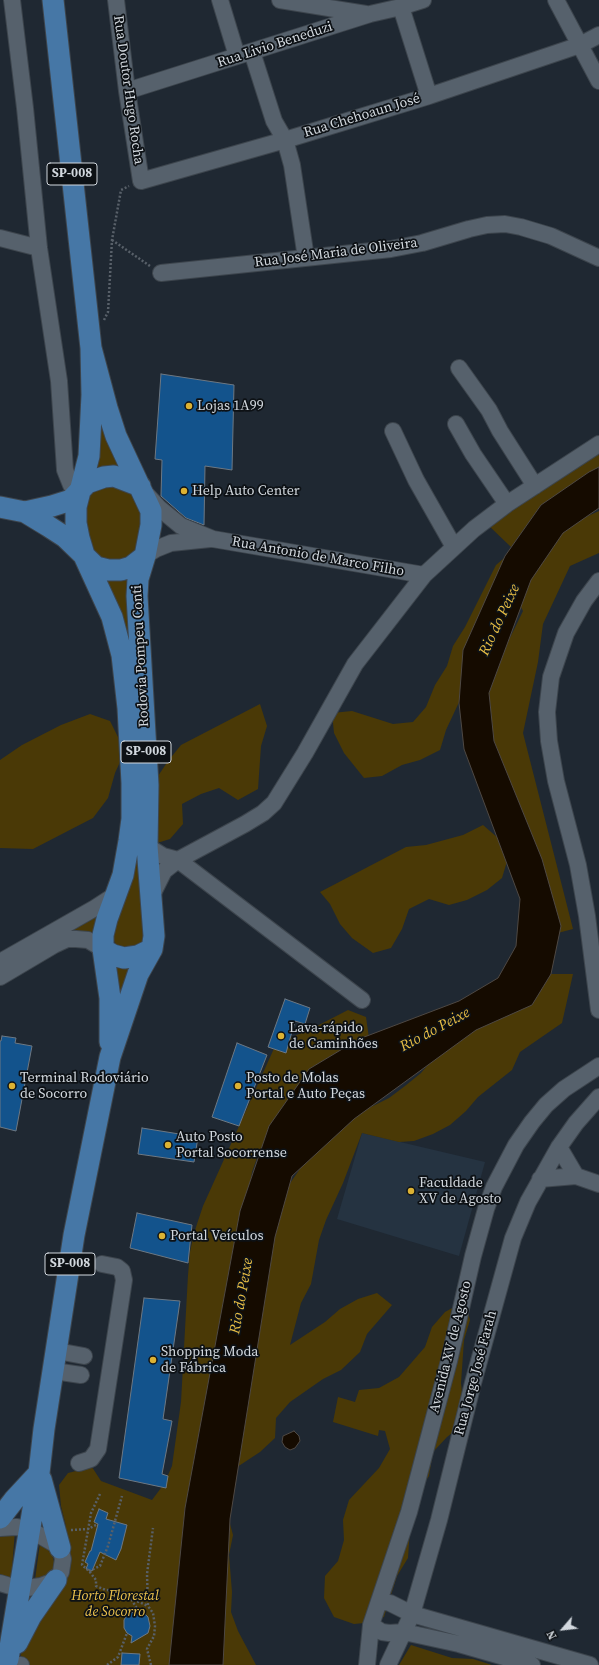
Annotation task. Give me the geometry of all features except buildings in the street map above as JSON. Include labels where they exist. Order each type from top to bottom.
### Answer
[{"type":"main road","name":"SP-008","points":[[53,0],[91,348],[92,395],[89,456],[76,507],[76,523],[85,558]]},
{"type":"main road","name":"SP-008","points":[[91,348],[116,436],[151,511],[152,525],[145,556]]},
{"type":"main road","points":[[25,512],[71,500],[87,483],[104,477],[114,476],[140,486]]},
{"type":"main road","points":[[0,507],[25,512],[65,537],[96,567],[108,570],[131,567],[145,556]]},
{"type":"main road","name":"Rodovia Pompeu Conti","points":[[145,556],[138,579],[136,596],[148,785],[147,846],[150,899],[154,924],[152,949]]},
{"type":"main road","name":"Rodovia Pompeu Conti","points":[[85,558],[112,617],[118,634],[128,708],[132,783],[132,819],[123,875],[107,919],[103,936],[103,949]]},
{"type":"main road","name":"SP-008","points":[[103,949],[110,998],[110,1057]]},
{"type":"main road","points":[[103,949],[113,955],[124,958],[138,956],[152,949]]},
{"type":"main road","name":"SP-008","points":[[11,1663],[20,1589],[39,1473],[44,1429],[74,1235],[110,1057],[138,974],[152,949]]},
{"type":"main road","points":[[0,1518],[14,1500],[39,1473],[63,1539]]},
{"type":"main road","points":[[11,1663],[31,1616],[56,1580]]},
{"type":"main road","points":[[0,1635],[11,1663]]},
{"type":"street","points":[[12,0],[25,108],[39,248],[59,381],[65,470],[71,485],[79,493]]},
{"type":"street","name":"Rua Doutor Hugo Rocha","points":[[116,0],[127,91],[141,181]]},
{"type":"street","points":[[220,0],[237,56]]},
{"type":"street","points":[[280,0],[370,14]]},
{"type":"street","name":"Rua Livio Beneduzi","points":[[127,91],[370,14],[423,0]]},
{"type":"street","points":[[556,0],[599,81]]},
{"type":"street","points":[[401,7],[429,96]]},
{"type":"street","name":"Rua Chehoaun José","points":[[141,181],[285,140],[429,96],[580,45],[599,34]]},
{"type":"street","points":[[252,52],[274,122],[285,140],[292,165],[300,210],[306,258]]},
{"type":"street","name":"Rua José Maria de Oliveira","points":[[161,273],[391,249],[422,243],[481,227],[505,224],[521,227],[550,236],[599,258]]},
{"type":"street","points":[[0,238],[39,248]]},
{"type":"street","points":[[459,368],[489,410],[500,431],[535,486]]},
{"type":"street","points":[[456,424],[471,450],[507,504]]},
{"type":"street","points":[[393,431],[416,480],[454,547]]},
{"type":"street","points":[[150,899],[164,871],[178,860],[245,824],[263,813],[274,803],[305,753],[355,664],[424,575],[454,547],[507,504],[599,444]]},
{"type":"street","name":"Rua Antonio de Marco Filho","points":[[140,486],[159,508],[181,526],[213,539],[424,575]]},
{"type":"street","name":"Rua Antonio de Marco Filho","points":[[145,556],[156,549],[171,543],[213,539]]},
{"type":"street","points":[[599,582],[584,601],[566,633],[551,677],[547,712],[549,741],[556,781],[578,865],[587,916],[599,1010]]},
{"type":"street","points":[[147,846],[163,856],[178,860],[362,1000]]},
{"type":"street","points":[[0,962],[115,895]]},
{"type":"street","points":[[0,977],[54,945],[67,940],[76,938],[88,940],[103,949]]},
{"type":"street","name":"Avenida XV de Agosto","points":[[367,1665],[371,1625],[409,1512],[449,1361],[473,1256],[494,1187],[516,1145],[546,1105],[564,1089],[599,1066]]},
{"type":"street","name":"Rua Jorge José Farah","points":[[388,1665],[412,1614],[439,1520],[473,1383],[513,1238],[528,1202],[540,1179],[576,1123],[599,1097]]},
{"type":"street","points":[[560,1147],[576,1176]]},
{"type":"street","points":[[540,1179],[576,1176],[599,1184]]},
{"type":"street","points":[[79,1464],[91,1459],[98,1449],[124,1280],[122,1271],[117,1267],[102,1264]]},
{"type":"street","points":[[57,1351],[84,1356]]},
{"type":"street","points":[[54,1371],[81,1375]]},
{"type":"street","points":[[0,1528],[16,1527],[29,1529],[44,1536],[63,1539],[63,1566],[56,1580],[41,1586],[20,1589],[0,1583]]},
{"type":"street","points":[[379,1601],[390,1603],[412,1614],[590,1665]]},
{"type":"street","points":[[371,1625],[382,1632],[404,1632],[459,1644],[532,1665]]},
{"type":"path","points":[[103,323],[108,312],[112,240],[122,190],[141,181]]},
{"type":"path","points":[[112,240],[161,273]]},
{"type":"path","points":[[100,1494],[91,1513],[82,1566],[89,1571],[96,1580],[96,1586],[106,1590],[122,1591],[130,1598],[136,1607],[136,1612]]},
{"type":"path","points":[[89,1571],[100,1566],[108,1546],[122,1496]]},
{"type":"path","points":[[63,1539],[98,1524]]},
{"type":"path","points":[[148,1606],[147,1574],[153,1528]]},
{"type":"path","points":[[130,1598],[148,1606],[153,1613],[155,1626],[154,1636],[147,1649],[151,1665]]},
{"type":"path","points":[[107,1665],[118,1656],[127,1633]]},
{"type":"shaded area","name":"Faculdade XV de Agosto","points":[[362,1133],[485,1162],[459,1256],[337,1219]]},
{"type":"green space","points":[[97,395],[126,472],[93,474]]},
{"type":"green space","points":[[599,453],[599,467],[541,505],[511,547],[488,525]]},
{"type":"green space","points":[[125,485],[145,509],[140,547],[126,561],[103,562],[94,553],[87,530],[87,500],[90,492],[101,486]]},
{"type":"green space","points":[[599,511],[599,553],[570,566],[543,624],[538,662],[523,733],[573,929],[554,934],[543,863],[494,741],[489,693],[508,642],[523,611],[517,599],[555,531]]},
{"type":"green space","points":[[510,553],[490,636],[446,730],[440,750],[420,760],[402,765],[382,776],[364,778],[344,753],[334,733],[332,713],[352,711],[393,724],[413,722],[426,707],[435,685],[447,666],[453,646],[465,627],[496,565]]},
{"type":"green space","points":[[99,574],[131,575],[132,657]]},
{"type":"green space","points":[[260,704],[267,726],[261,746],[258,789],[238,800],[219,788],[201,794],[182,804],[183,824],[170,839],[154,844],[156,779],[168,761],[181,745]]},
{"type":"green space","points":[[90,714],[110,721],[125,751],[115,773],[108,798],[93,818],[33,849],[0,848],[0,760],[22,745],[61,725]]},
{"type":"green space","points":[[483,825],[498,838],[508,858],[502,878],[487,890],[467,900],[449,905],[429,899],[409,909],[402,929],[391,948],[373,953],[352,938],[340,924],[330,904],[320,892],[406,847],[426,845],[463,835]]},
{"type":"green space","points":[[137,841],[145,940],[132,950],[117,946],[113,939]]},
{"type":"green space","points":[[98,914],[95,934],[66,933]]},
{"type":"green space","points":[[113,963],[138,966],[117,1009]]},
{"type":"green space","name":"Horto Florestal de Socorro","points":[[551,974],[573,974],[562,1023],[520,1052],[512,1070],[478,1097],[466,1111],[450,1125],[433,1134],[414,1141],[399,1142],[362,1133],[319,1240],[311,1284],[301,1303],[290,1345],[325,1322],[340,1309],[358,1299],[377,1293],[392,1305],[367,1334],[360,1352],[341,1370],[323,1379],[290,1402],[276,1418],[275,1438],[260,1452],[225,1475],[227,1513],[233,1535],[229,1555],[232,1592],[231,1612],[238,1631],[256,1665],[19,1665],[25,1633],[66,1552],[66,1526],[61,1506],[59,1485],[68,1473],[92,1467],[101,1481],[152,1500],[164,1484],[172,1466],[181,1402],[188,1275],[190,1252],[194,1233],[203,1206],[276,1044],[313,1028],[348,1010],[366,1017],[369,1038],[308,1095],[259,1152],[252,1172],[248,1196],[282,1195],[306,1160],[353,1116],[389,1098],[405,1086],[421,1073],[447,1042],[534,1001]]},
{"type":"green space","points":[[465,1301],[470,1320],[464,1340],[461,1383],[463,1403],[462,1425],[447,1437],[433,1452],[429,1476],[417,1494],[411,1514],[408,1558],[397,1576],[384,1617],[374,1622],[354,1624],[334,1617],[324,1598],[325,1576],[338,1561],[344,1540],[343,1520],[349,1500],[379,1468],[390,1449],[385,1431],[379,1430],[378,1436],[333,1422],[338,1397],[355,1402],[359,1390],[379,1388],[399,1377],[425,1347],[432,1327],[445,1312]]},
{"type":"green space","points":[[15,1531],[11,1580],[0,1574],[0,1532]]},
{"type":"green space","points":[[40,1543],[51,1551],[55,1565],[49,1575],[35,1580]]},
{"type":"green space","points":[[411,1645],[452,1658],[473,1659],[492,1665],[399,1665]]},
{"type":"water","name":"Rio do Peixe","points":[[599,467],[599,508],[563,533],[531,580],[489,693],[494,741],[542,859],[561,926],[551,974],[532,1005],[476,1030],[354,1119],[292,1176],[275,1237],[230,1519],[223,1665],[169,1665],[185,1508],[240,1211],[269,1126],[309,1069],[359,1039],[459,1001],[498,978],[516,946],[520,899],[464,749],[459,703],[463,650],[505,556],[541,505],[589,472]]},
{"type":"water","points":[[294,1431],[299,1436],[300,1441],[295,1448],[290,1450],[285,1447],[282,1442],[283,1436]]},
{"type":"place","name":"Lojas 1A99","points":[[189,406]]},
{"type":"place","name":"Help Auto Center","points":[[184,491]]},
{"type":"place","name":"Lava-rápido de Caminhões","points":[[281,1036]]},
{"type":"place","name":"Terminal Rodoviário de Socorro","points":[[12,1086]]},
{"type":"place","name":"Posto de Molas Portal e Auto Peças","points":[[238,1086]]},
{"type":"place","name":"Auto Posto Portal Socorrense","points":[[168,1145]]},
{"type":"place","name":"Faculdade XV de Agosto","points":[[411,1191]]},
{"type":"place","name":"Portal Veículos","points":[[162,1236]]},
{"type":"place","name":"Shopping Moda de Fábrica","points":[[153,1360]]}]
